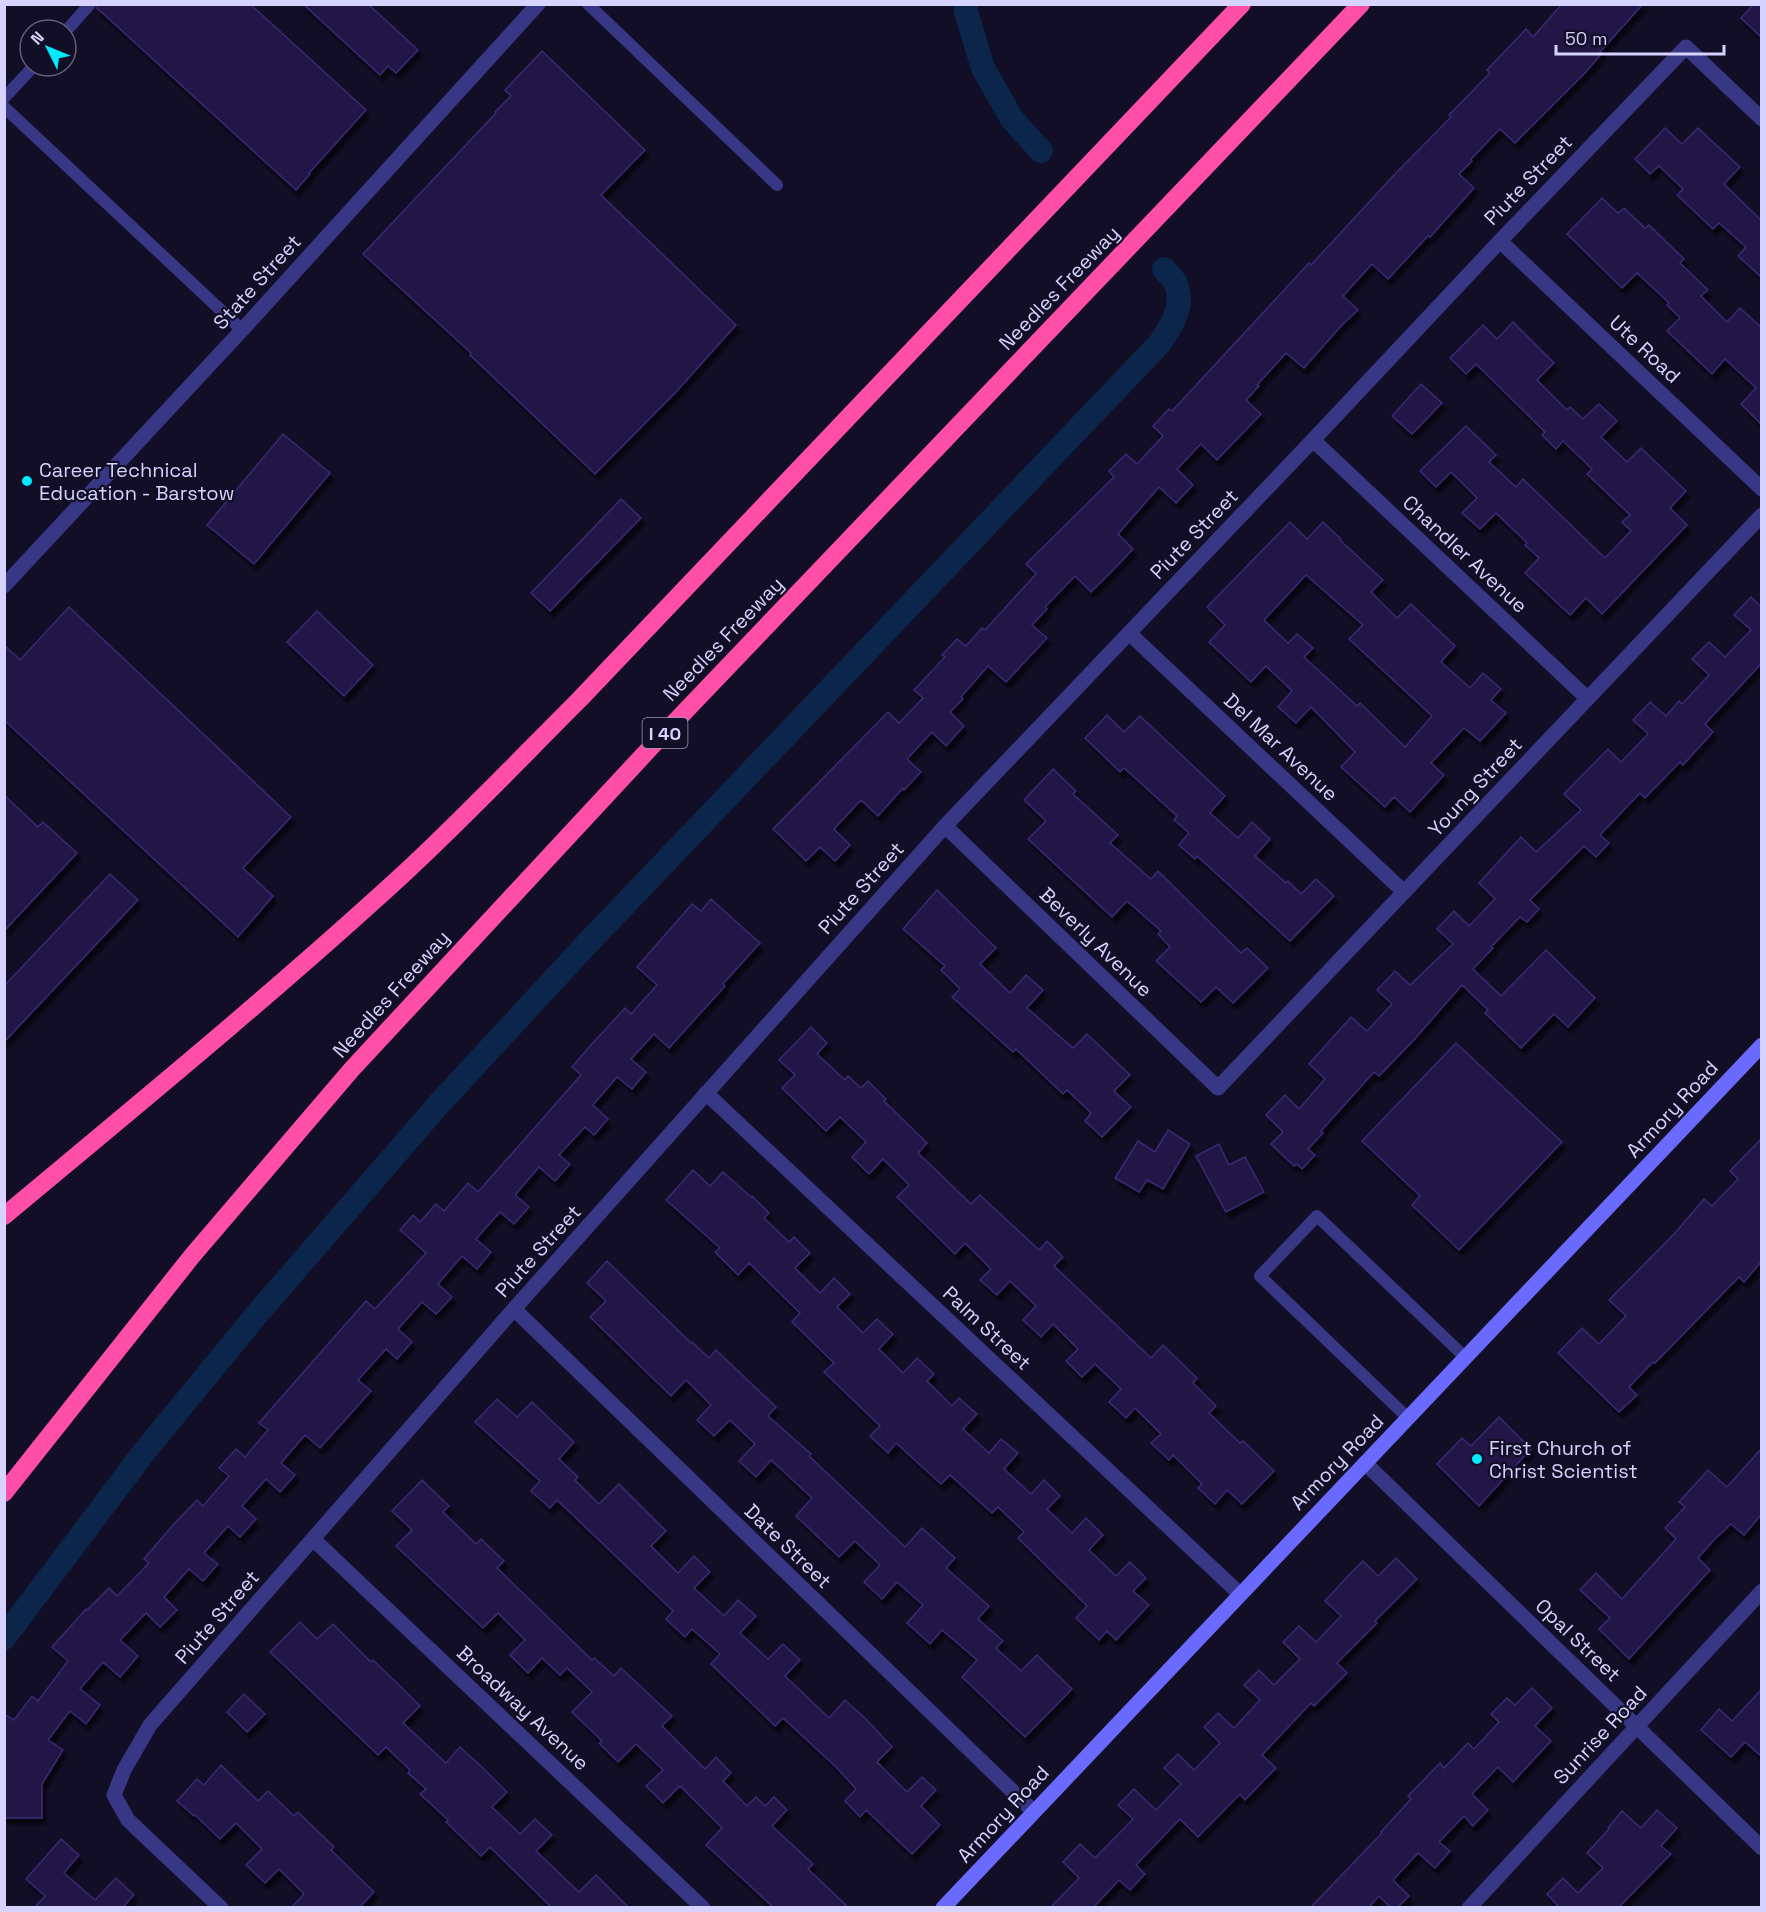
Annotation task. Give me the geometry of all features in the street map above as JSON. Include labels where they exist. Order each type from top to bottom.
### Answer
[{"type":"highway","points":[[4,1216],[217,1040],[298,969],[400,877],[490,790],[579,700],[1242,4]]},
{"type":"highway","name":"Needles Freeway","points":[[4,1493],[192,1256],[352,1069],[651,747],[1361,4]]},
{"type":"main road","name":"Armory Road","points":[[943,1908],[1761,1045]]},
{"type":"street","name":"State Street","points":[[4,585],[242,330],[538,4]]},
{"type":"street","name":"Piute Street","points":[[220,1908],[128,1820],[114,1795],[124,1770],[150,1725],[514,1309],[945,826],[1686,47],[1761,119]]},
{"type":"street","name":"Ute Road","points":[[1500,240],[1761,489]]},
{"type":"street","name":"Chandler Avenue","points":[[1313,440],[1587,698]]},
{"type":"street","name":"Young Street","points":[[1218,1089],[1761,515]]},
{"type":"street","name":"Del Mar Avenue","points":[[1129,633],[1404,892]]},
{"type":"street","name":"Beverly Avenue","points":[[945,826],[1218,1089]]},
{"type":"street","name":"Palm Street","points":[[706,1093],[1240,1594]]},
{"type":"street","name":"Date Street","points":[[514,1309],[1034,1812]]},
{"type":"street","name":"Opal Street","points":[[1365,1463],[1761,1848]]},
{"type":"street","name":"Broadway Avenue","points":[[313,1539],[703,1908]]},
{"type":"street","name":"Sunrise Road","points":[[1469,1908],[1761,1592]]},
{"type":"lane","points":[[78,18],[90,4]]},
{"type":"lane","points":[[588,4],[777,185]]},
{"type":"lane","points":[[4,98],[23,78]]},
{"type":"lane","points":[[4,107],[242,330]]},
{"type":"lane","points":[[1408,1418],[1260,1276],[1317,1216],[1466,1357]]},
{"type":"building","points":[[98,4],[250,4],[366,110],[296,190],[97,8]]},
{"type":"building","points":[[303,4],[368,4],[418,50],[396,73],[388,66],[380,75]]},
{"type":"building","points":[[1562,4],[1643,4],[1600,52],[1602,53],[1586,72],[1515,143],[1500,129],[1471,159],[1472,161],[1459,174],[1474,188],[1388,279],[1372,264],[1343,296],[1358,310],[1304,368],[1286,353],[1246,400],[1261,414],[1217,460],[1201,444],[1177,469],[1193,485],[1176,503],[1159,487],[1118,534],[1133,549],[1116,567],[1091,592],[1075,576],[1045,607],[1047,609],[1032,625],[1047,638],[1006,682],[988,666],[950,712],[964,726],[946,746],[932,732],[907,759],[921,772],[904,790],[903,788],[878,816],[861,800],[834,829],[850,845],[835,861],[820,847],[806,861],[773,829],[888,712],[899,723],[923,698],[914,690],[945,657],[942,655],[957,639],[966,646],[982,628],[985,630],[1036,574],[1026,564],[1114,477],[1109,471],[1126,454],[1137,464],[1163,436],[1153,426],[1169,409],[1172,411],[1309,263],[1311,265],[1451,117],[1449,115],[1490,73],[1487,70],[1526,29],[1533,37]]},
{"type":"building","points":[[1754,4],[1761,4],[1761,37],[1741,18]]},
{"type":"building","points":[[542,51],[645,150],[601,195],[736,325],[676,392],[595,474],[470,355],[471,353],[363,254],[511,96],[505,90]]},
{"type":"building","points":[[1665,128],[1682,144],[1698,128],[1740,167],[1724,184],[1761,220],[1761,277],[1738,256],[1746,247],[1719,223],[1713,229],[1677,195],[1683,189],[1659,166],[1650,174],[1635,159]]},
{"type":"building","points":[[1602,198],[1618,213],[1624,208],[1645,228],[1649,225],[1684,259],[1680,263],[1708,290],[1701,296],[1727,322],[1740,308],[1761,327],[1761,424],[1741,404],[1756,388],[1725,359],[1712,374],[1667,331],[1680,318],[1667,305],[1669,303],[1637,273],[1622,288],[1567,234]]},
{"type":"building","points":[[1513,322],[1554,363],[1537,380],[1567,410],[1570,407],[1583,419],[1599,404],[1617,421],[1601,437],[1627,462],[1641,448],[1686,491],[1670,508],[1687,525],[1602,614],[1586,598],[1570,615],[1525,573],[1539,558],[1496,513],[1480,529],[1462,513],[1477,498],[1451,472],[1436,487],[1420,471],[1466,426],[1496,455],[1489,462],[1516,487],[1523,479],[1605,558],[1631,531],[1622,522],[1630,515],[1587,474],[1592,469],[1563,441],[1556,449],[1542,435],[1545,432],[1476,364],[1466,374],[1450,358],[1483,325],[1497,339]]},
{"type":"building","points":[[1421,384],[1442,403],[1412,434],[1392,416]]},
{"type":"building","points":[[283,434],[330,473],[254,564],[207,525]]},
{"type":"building","points":[[621,499],[641,518],[550,611],[531,593]]},
{"type":"building","points":[[1290,522],[1307,539],[1323,522],[1383,580],[1371,592],[1397,618],[1411,604],[1455,646],[1441,662],[1470,688],[1483,673],[1501,689],[1491,700],[1506,713],[1480,741],[1464,728],[1431,763],[1444,775],[1410,812],[1394,797],[1385,807],[1341,767],[1355,752],[1311,707],[1296,723],[1278,707],[1292,691],[1266,666],[1251,682],[1209,642],[1225,625],[1207,607]],"holes":[[[1306,575],[1363,625],[1349,639],[1432,716],[1405,747],[1360,703],[1357,706],[1304,657],[1313,648],[1297,634],[1288,643],[1264,620]]]},
{"type":"building","points":[[1751,597],[1761,607],[1761,664],[1705,724],[1713,732],[1683,765],[1680,762],[1645,798],[1640,793],[1600,835],[1609,843],[1596,857],[1584,846],[1530,900],[1539,909],[1527,922],[1520,917],[1473,969],[1501,996],[1546,950],[1595,998],[1568,1027],[1554,1014],[1521,1048],[1485,1013],[1488,1010],[1462,985],[1413,1041],[1379,1076],[1374,1072],[1321,1131],[1323,1133],[1308,1149],[1315,1155],[1302,1169],[1297,1164],[1294,1166],[1271,1144],[1283,1132],[1266,1115],[1285,1095],[1299,1109],[1325,1079],[1309,1064],[1351,1017],[1367,1031],[1392,1004],[1377,990],[1395,971],[1410,985],[1453,944],[1437,929],[1454,911],[1469,926],[1495,899],[1479,883],[1521,837],[1536,852],[1581,810],[1564,794],[1608,749],[1621,762],[1648,734],[1633,720],[1650,702],[1666,716],[1679,701],[1682,704],[1709,675],[1692,659],[1709,642],[1725,657],[1751,630],[1734,615]]},
{"type":"building","points":[[69,607],[291,817],[243,868],[273,896],[238,937],[4,720],[4,645],[20,660]]},
{"type":"building","points":[[317,611],[373,665],[344,696],[287,642]]},
{"type":"building","points":[[1107,715],[1124,732],[1140,716],[1225,796],[1210,813],[1238,838],[1252,822],[1270,839],[1255,856],[1301,894],[1316,879],[1334,896],[1290,941],[1197,856],[1195,859],[1179,845],[1189,833],[1174,820],[1177,816],[1124,768],[1120,772],[1085,738]]},
{"type":"building","points":[[1053,769],[1076,791],[1073,794],[1118,835],[1110,843],[1151,879],[1158,871],[1241,953],[1247,948],[1268,968],[1233,1003],[1216,987],[1201,1002],[1156,961],[1170,947],[1158,934],[1161,931],[1127,901],[1112,917],[1028,839],[1046,821],[1024,800]]},
{"type":"building","points":[[4,795],[38,827],[43,822],[77,853],[4,931]]},
{"type":"building","points":[[110,874],[138,900],[4,1042],[4,986]]},
{"type":"building","points":[[937,890],[996,948],[980,964],[1010,993],[1026,975],[1043,990],[1027,1008],[1073,1048],[1087,1034],[1130,1075],[1114,1091],[1131,1107],[1102,1137],[1085,1121],[1091,1113],[1067,1090],[1063,1094],[1016,1049],[1013,1052],[952,997],[960,989],[941,970],[945,966],[903,929]]},
{"type":"building","points":[[711,899],[760,943],[669,1048],[654,1034],[631,1059],[646,1072],[632,1089],[617,1077],[593,1105],[608,1119],[594,1135],[585,1127],[559,1155],[570,1164],[555,1181],[539,1167],[515,1195],[529,1207],[514,1224],[500,1212],[476,1239],[491,1252],[477,1269],[462,1256],[438,1284],[452,1297],[436,1314],[422,1302],[398,1329],[412,1342],[397,1359],[386,1349],[358,1380],[371,1391],[320,1448],[305,1435],[281,1463],[295,1475],[280,1492],[266,1479],[242,1506],[256,1519],[240,1537],[228,1526],[204,1553],[218,1564],[203,1581],[189,1569],[164,1597],[177,1610],[160,1627],[146,1613],[120,1640],[138,1656],[120,1677],[103,1662],[80,1689],[100,1705],[86,1724],[70,1711],[48,1740],[63,1750],[42,1784],[42,1818],[4,1818],[4,1714],[14,1720],[32,1696],[38,1701],[68,1661],[52,1647],[86,1609],[109,1588],[117,1596],[149,1563],[144,1559],[173,1525],[197,1500],[203,1506],[229,1476],[219,1468],[236,1449],[245,1457],[268,1430],[259,1423],[366,1301],[375,1309],[426,1253],[400,1230],[413,1215],[420,1222],[436,1204],[444,1211],[468,1183],[478,1192],[581,1075],[572,1067],[590,1046],[625,1008],[631,1014],[657,985],[637,967],[692,904],[701,911]]},
{"type":"building","points":[[811,1027],[827,1043],[817,1054],[845,1080],[848,1076],[861,1088],[868,1081],[886,1099],[884,1101],[927,1143],[918,1153],[971,1204],[980,1195],[1039,1250],[1047,1241],[1063,1257],[1054,1266],[1151,1358],[1163,1345],[1197,1378],[1193,1383],[1216,1406],[1209,1413],[1274,1471],[1242,1504],[1227,1490],[1215,1504],[1198,1488],[1202,1484],[1173,1455],[1169,1460],[1151,1443],[1161,1434],[1135,1408],[1126,1418],[1109,1402],[1121,1389],[1095,1364],[1082,1377],[1066,1361],[1078,1349],[1053,1324],[1041,1337],[1023,1320],[1036,1306],[1010,1281],[997,1295],[980,1280],[991,1269],[965,1243],[955,1254],[897,1197],[909,1185],[883,1159],[869,1174],[852,1157],[866,1142],[840,1117],[826,1131],[782,1088],[795,1075],[779,1060]]},
{"type":"building","points":[[1456,1043],[1562,1142],[1459,1250],[1412,1205],[1420,1196],[1362,1141]]},
{"type":"building","points":[[1168,1130],[1190,1144],[1163,1189],[1147,1180],[1139,1192],[1115,1178],[1138,1141],[1155,1152]]},
{"type":"building","points":[[1761,1139],[1761,1262],[1744,1282],[1739,1277],[1629,1387],[1637,1395],[1619,1412],[1558,1353],[1582,1328],[1599,1344],[1626,1316],[1609,1300],[1675,1233],[1704,1199],[1712,1206],[1738,1179],[1730,1171]]},
{"type":"building","points":[[1219,1144],[1229,1165],[1245,1157],[1264,1192],[1226,1212],[1196,1156]]},
{"type":"building","points":[[693,1170],[710,1186],[723,1172],[752,1196],[769,1213],[764,1218],[789,1242],[794,1237],[810,1253],[795,1268],[820,1293],[834,1278],[850,1294],[837,1307],[863,1333],[877,1319],[893,1334],[879,1349],[903,1373],[917,1358],[934,1374],[927,1381],[952,1406],[959,1398],[977,1414],[963,1429],[989,1453],[1001,1439],[1018,1453],[1004,1469],[1031,1494],[1044,1480],[1060,1496],[1047,1509],[1072,1533],[1086,1518],[1103,1535],[1089,1550],[1116,1576],[1130,1562],[1146,1578],[1133,1591],[1149,1605],[1116,1640],[1107,1631],[1099,1640],[1076,1618],[1087,1606],[1018,1538],[1024,1532],[998,1507],[992,1513],[950,1475],[941,1484],[896,1443],[888,1453],[870,1436],[880,1426],[824,1372],[834,1363],[792,1322],[800,1313],[749,1263],[738,1275],[715,1252],[720,1248],[666,1200]]},
{"type":"building","points":[[607,1261],[691,1343],[709,1358],[716,1350],[776,1407],[768,1416],[811,1454],[809,1456],[905,1547],[922,1528],[955,1558],[946,1568],[989,1606],[978,1619],[1003,1641],[996,1648],[1021,1671],[1037,1655],[1072,1689],[1025,1737],[962,1677],[977,1660],[942,1630],[930,1644],[907,1623],[923,1605],[897,1582],[882,1599],[864,1582],[880,1565],[855,1541],[839,1557],[796,1516],[812,1498],[771,1460],[756,1477],[739,1461],[755,1444],[730,1420],[714,1436],[697,1420],[711,1405],[686,1380],[671,1396],[590,1317],[606,1301],[587,1283]]},
{"type":"building","points":[[497,1399],[517,1417],[532,1402],[574,1442],[559,1459],[578,1477],[575,1480],[599,1504],[619,1484],[666,1531],[651,1546],[678,1573],[694,1556],[710,1572],[694,1588],[724,1616],[738,1600],[756,1616],[740,1633],[768,1659],[783,1644],[800,1660],[785,1676],[829,1718],[845,1700],[867,1720],[892,1747],[877,1762],[907,1792],[922,1777],[936,1790],[921,1806],[940,1825],[912,1854],[866,1810],[860,1817],[845,1801],[856,1789],[837,1768],[783,1718],[775,1726],[711,1664],[720,1654],[692,1629],[685,1637],[666,1619],[673,1611],[557,1500],[550,1508],[531,1491],[540,1481],[475,1422]]},
{"type":"building","points":[[1499,1417],[1531,1449],[1479,1506],[1437,1464],[1462,1438],[1471,1446]]},
{"type":"building","points":[[1761,1449],[1761,1515],[1744,1535],[1731,1524],[1714,1540],[1698,1558],[1710,1570],[1629,1659],[1599,1629],[1610,1618],[1580,1590],[1596,1573],[1622,1599],[1676,1539],[1665,1528],[1685,1507],[1679,1502],[1708,1470],[1727,1487]]},
{"type":"building","points":[[422,1480],[449,1506],[443,1512],[476,1544],[481,1539],[504,1561],[497,1568],[592,1660],[594,1658],[614,1676],[621,1668],[672,1716],[662,1726],[705,1769],[716,1757],[731,1773],[723,1781],[747,1806],[756,1797],[765,1806],[774,1797],[787,1810],[772,1826],[813,1864],[808,1869],[849,1908],[774,1908],[706,1845],[722,1828],[680,1786],[663,1803],[646,1786],[663,1770],[636,1744],[618,1762],[599,1743],[602,1741],[572,1712],[592,1692],[567,1668],[560,1675],[542,1658],[528,1673],[510,1655],[525,1640],[498,1613],[483,1628],[396,1546],[412,1530],[392,1511]]},
{"type":"building","points":[[1396,1558],[1417,1579],[1337,1663],[1347,1673],[1314,1706],[1311,1703],[1262,1755],[1276,1768],[1245,1800],[1240,1794],[1198,1837],[1180,1819],[1136,1865],[1145,1874],[1130,1890],[1119,1880],[1093,1908],[1050,1908],[1079,1878],[1063,1862],[1080,1844],[1095,1858],[1133,1819],[1118,1805],[1134,1789],[1156,1810],[1181,1784],[1164,1768],[1178,1754],[1194,1770],[1220,1743],[1204,1727],[1218,1713],[1234,1728],[1260,1700],[1244,1685],[1259,1670],[1274,1685],[1300,1659],[1283,1642],[1299,1626],[1316,1642],[1341,1616],[1325,1601],[1348,1576],[1363,1561],[1378,1576]]},
{"type":"building","points":[[300,1622],[317,1639],[333,1624],[371,1662],[373,1660],[397,1683],[420,1706],[403,1723],[446,1763],[460,1747],[484,1769],[507,1792],[492,1807],[520,1834],[535,1819],[552,1835],[536,1851],[579,1892],[596,1875],[629,1908],[552,1908],[490,1847],[481,1856],[420,1794],[426,1789],[408,1773],[410,1770],[386,1747],[378,1755],[270,1652]]},
{"type":"building","points":[[1532,1688],[1552,1708],[1535,1726],[1551,1741],[1513,1782],[1498,1767],[1472,1794],[1488,1810],[1473,1826],[1464,1816],[1439,1842],[1450,1851],[1435,1868],[1418,1853],[1393,1880],[1409,1896],[1397,1908],[1391,1908],[1379,1896],[1368,1908],[1310,1908],[1382,1833],[1411,1799],[1408,1796],[1440,1763],[1444,1768],[1468,1743],[1474,1749],[1499,1722],[1491,1714],[1507,1698],[1515,1705]]},
{"type":"building","points":[[1761,1690],[1761,1756],[1745,1742],[1731,1757],[1701,1730],[1719,1709],[1732,1721]]},
{"type":"building","points":[[244,1694],[265,1714],[247,1732],[227,1712]]},
{"type":"building","points":[[221,1765],[258,1801],[268,1791],[294,1816],[298,1812],[334,1847],[331,1850],[374,1892],[359,1908],[291,1908],[304,1894],[279,1869],[265,1883],[246,1865],[262,1849],[236,1823],[220,1839],[177,1801],[197,1779],[204,1785]]},
{"type":"building","points":[[1657,1810],[1677,1828],[1661,1846],[1671,1854],[1618,1908],[1560,1908],[1547,1894],[1563,1878],[1578,1893],[1603,1868],[1587,1853],[1622,1811],[1641,1828]]},
{"type":"building","points":[[61,1839],[79,1855],[64,1873],[95,1900],[116,1878],[134,1895],[122,1908],[34,1908],[45,1896],[26,1879]]},
{"type":"waterway","points":[[966,4],[966,12],[983,68],[1012,119],[1041,151]]},
{"type":"waterway","points":[[4,1638],[144,1452],[258,1313],[438,1105],[585,946],[1160,343],[1176,315],[1179,300],[1176,284],[1164,269]]},
{"type":"place","name":"Career Technical Education - Barstow","points":[[27,481]]},
{"type":"place","name":"First Church of Christ Scientist","points":[[1477,1459]]}]
